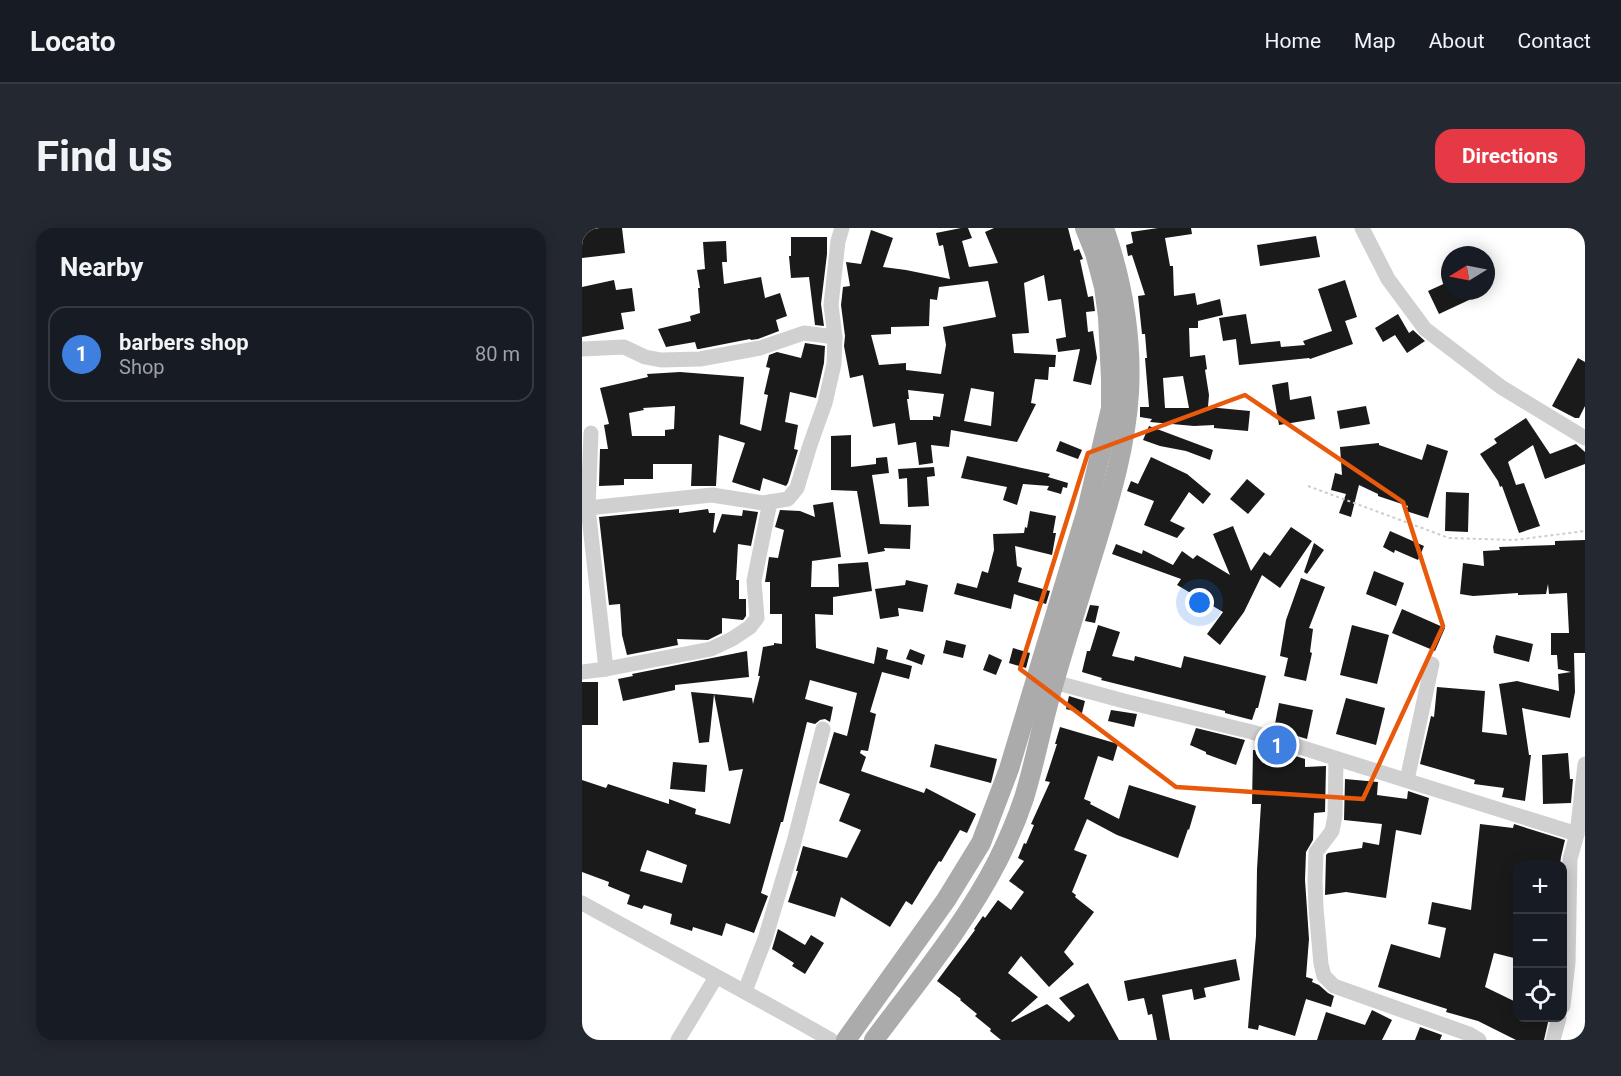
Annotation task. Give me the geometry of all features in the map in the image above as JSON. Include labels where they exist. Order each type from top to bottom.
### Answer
[{"type":"main road","points":[[846,1040],[946,900],[981,843],[1009,770],[1087,510],[1111,408],[1111,378],[1104,287],[1095,253],[1085,228]]},
{"type":"main road","points":[[874,1040],[981,891],[1011,832],[1024,798],[1054,682],[1111,494],[1126,424],[1129,360],[1115,263],[1104,228]]},
{"type":"street","points":[[588,508],[712,495],[763,502],[788,500],[797,488],[825,403],[834,364],[835,337],[831,305],[838,242],[842,228]]},
{"type":"street","points":[[1362,228],[1388,279],[1425,329],[1501,387],[1585,438]]},
{"type":"street","points":[[582,349],[624,346],[645,357],[661,360],[700,359],[760,348],[804,333],[835,337]]},
{"type":"street","points":[[591,433],[588,508],[606,669]]},
{"type":"street","points":[[582,672],[711,649],[750,627],[757,618],[754,581],[770,502]]},
{"type":"street","points":[[1407,780],[1432,664]]},
{"type":"street","points":[[1054,682],[1252,732],[1577,834]]},
{"type":"street","points":[[745,991],[765,939],[791,852],[823,729]]},
{"type":"street","points":[[1335,759],[1334,823],[1332,831],[1316,852],[1316,908],[1324,976],[1334,986],[1469,1034],[1479,1040]]},
{"type":"street","points":[[1567,972],[1570,859],[1577,834],[1585,764]]},
{"type":"street","points":[[582,903],[831,1040]]},
{"type":"street","points":[[678,1040],[717,977]]},
{"type":"street","points":[[1552,1040],[1557,1022]]},
{"type":"path","points":[[1308,486],[1449,538],[1514,540],[1585,531]]},
{"type":"highlighted area","points":[[1245,395],[1403,502],[1443,626],[1363,799],[1176,787],[1020,669],[1088,453]]},
{"type":"building","points":[[622,228],[625,253],[582,258],[582,230]]},
{"type":"building","points":[[968,228],[972,238],[962,241],[969,267],[998,263],[985,232],[994,228],[1068,228],[1074,251],[1079,249],[1083,259],[1080,260],[1088,297],[1093,296],[1095,311],[1086,312],[1088,332],[1093,331],[1097,358],[1091,385],[1073,381],[1080,349],[1058,352],[1056,339],[1066,337],[1061,299],[1048,301],[1044,275],[1024,283],[1029,333],[1012,334],[1014,353],[1056,355],[1055,367],[1049,367],[1048,380],[1035,379],[1031,403],[1036,404],[1017,442],[951,430],[949,447],[931,445],[933,463],[919,465],[916,442],[898,445],[895,423],[873,427],[863,375],[850,378],[844,346],[841,305],[843,287],[850,286],[846,262],[861,264],[871,230],[893,238],[883,267],[950,279],[943,245],[939,246],[936,233]],"holes":[[[988,281],[996,317],[943,327],[946,345],[941,374],[906,370],[906,363],[879,365],[871,335],[891,334],[891,327],[929,326],[930,299],[937,300],[939,287]],[[971,388],[994,392],[991,426],[964,421]],[[908,390],[944,394],[940,417],[933,416],[933,420],[910,420],[907,399],[909,399]]]},
{"type":"building","points":[[1158,228],[1191,228],[1192,234],[1165,238],[1170,266],[1173,266],[1174,296],[1195,293],[1197,305],[1220,299],[1223,315],[1198,321],[1198,328],[1189,328],[1190,357],[1205,355],[1208,407],[1250,411],[1248,431],[1214,428],[1214,425],[1194,426],[1150,422],[1152,419],[1140,417],[1140,407],[1149,407],[1145,334],[1142,334],[1138,296],[1145,295],[1132,255],[1128,256],[1126,245],[1133,243],[1131,232]],"holes":[[[1183,376],[1189,408],[1165,408],[1163,378]]]},
{"type":"building","points":[[1316,236],[1320,257],[1260,266],[1257,245]]},
{"type":"building","points":[[791,237],[827,237],[821,304],[824,326],[815,325],[809,277],[791,278],[789,256],[791,256]]},
{"type":"building","points":[[726,241],[727,262],[722,262],[724,284],[761,277],[765,298],[780,293],[787,316],[776,320],[779,331],[758,339],[699,349],[695,342],[666,347],[658,329],[691,321],[690,316],[700,313],[697,270],[705,269],[703,242]]},
{"type":"building","points":[[614,280],[616,290],[632,288],[635,311],[621,313],[624,329],[582,337],[582,287]]},
{"type":"building","points":[[1345,280],[1357,317],[1345,321],[1353,344],[1310,359],[1239,365],[1236,339],[1223,341],[1219,318],[1246,314],[1251,344],[1280,341],[1281,347],[1305,345],[1303,341],[1332,331],[1318,289]]},
{"type":"building","points":[[1441,285],[1441,300],[1469,300],[1439,314],[1428,291]]},
{"type":"building","points":[[1398,314],[1409,333],[1413,330],[1425,341],[1407,353],[1395,335],[1383,342],[1375,328]]},
{"type":"building","points":[[805,343],[825,346],[824,363],[816,398],[790,392],[785,422],[798,425],[794,449],[798,450],[786,486],[763,478],[760,491],[732,482],[745,443],[719,435],[716,486],[691,486],[692,464],[653,464],[653,479],[624,479],[624,485],[599,486],[600,449],[608,449],[604,425],[609,424],[600,388],[648,377],[647,374],[680,372],[744,377],[740,424],[761,431],[768,395],[764,394],[770,368],[766,367],[769,355],[777,352],[801,358]],"holes":[[[675,406],[674,429],[665,430],[665,436],[632,436],[629,413],[644,410],[643,408]]]},
{"type":"building","points":[[1578,358],[1585,362],[1585,406],[1579,418],[1575,418],[1552,406]]},
{"type":"building","points":[[1288,382],[1290,400],[1311,396],[1315,419],[1279,425],[1272,385]]},
{"type":"building","points":[[1366,406],[1370,424],[1340,429],[1337,411]]},
{"type":"building","points":[[1526,418],[1550,454],[1576,444],[1585,452],[1585,464],[1545,479],[1533,445],[1508,462],[1516,485],[1524,483],[1540,526],[1519,533],[1502,486],[1500,487],[1480,454],[1497,443],[1494,439]]},
{"type":"building","points":[[1149,426],[1213,450],[1210,460],[1143,440]]},
{"type":"building","points":[[851,435],[851,467],[876,464],[876,458],[887,457],[889,473],[872,475],[880,524],[911,525],[910,549],[884,548],[885,551],[868,554],[857,491],[831,490],[831,436]]},
{"type":"building","points":[[1060,441],[1082,450],[1078,459],[1056,451]]},
{"type":"building","points":[[1379,443],[1379,445],[1422,460],[1427,444],[1448,451],[1428,518],[1406,511],[1408,506],[1378,496],[1359,485],[1351,517],[1339,513],[1346,494],[1331,490],[1335,473],[1342,475],[1340,447]]},
{"type":"building","points":[[967,456],[1050,474],[1048,477],[1068,483],[1067,488],[1063,487],[1061,494],[1047,490],[1049,486],[1023,484],[1017,505],[1003,500],[1007,487],[961,478]]},
{"type":"building","points":[[1151,457],[1187,474],[1211,494],[1203,504],[1189,492],[1170,521],[1185,528],[1177,538],[1144,525],[1154,501],[1127,491],[1131,481],[1138,484]]},
{"type":"building","points":[[934,467],[935,476],[927,477],[929,506],[908,507],[907,478],[899,479],[898,469]]},
{"type":"building","points":[[1247,479],[1265,494],[1248,514],[1230,499]]},
{"type":"building","points":[[1446,492],[1469,493],[1468,532],[1445,531]]},
{"type":"building","points":[[833,502],[841,557],[812,561],[811,587],[839,587],[838,564],[868,562],[872,591],[833,597],[833,615],[815,614],[816,648],[874,664],[877,647],[888,650],[886,659],[912,666],[909,679],[882,672],[870,712],[876,714],[868,751],[861,750],[860,753],[866,757],[861,771],[924,793],[926,788],[976,814],[967,833],[960,830],[912,905],[906,901],[890,927],[841,897],[835,917],[788,902],[803,846],[847,858],[861,830],[839,821],[850,794],[819,783],[834,732],[847,736],[857,693],[810,680],[805,699],[833,707],[830,722],[825,719],[815,724],[807,722],[783,822],[781,822],[761,893],[768,896],[754,933],[726,923],[722,936],[693,927],[692,931],[670,924],[672,914],[644,905],[642,909],[627,904],[630,895],[608,886],[609,882],[582,872],[582,780],[606,788],[608,784],[669,804],[669,799],[696,809],[695,814],[730,824],[743,769],[729,771],[714,694],[752,698],[753,704],[760,676],[758,676],[763,647],[774,645],[774,643],[782,644],[782,614],[770,614],[770,582],[765,582],[769,557],[778,558],[784,530],[775,527],[780,510],[800,511],[815,517],[813,505]],"holes":[[[647,850],[687,865],[682,883],[640,871]]]},
{"type":"building","points":[[679,509],[679,513],[708,509],[709,513],[715,513],[713,532],[715,533],[722,514],[742,516],[743,510],[758,512],[751,546],[738,544],[736,580],[739,580],[739,599],[746,599],[746,616],[743,620],[722,618],[722,633],[708,640],[677,639],[678,645],[627,655],[622,635],[620,604],[609,605],[599,517]]},
{"type":"building","points":[[1030,511],[1056,516],[1052,555],[1015,546],[1017,566],[1022,568],[1018,582],[1050,591],[1046,604],[1014,594],[1011,609],[954,594],[957,583],[977,588],[982,571],[988,573],[994,550],[993,534],[1024,533]]},
{"type":"building","points":[[1233,526],[1251,571],[1264,552],[1270,556],[1291,527],[1312,541],[1280,588],[1262,575],[1244,612],[1220,645],[1207,634],[1223,612],[1177,585],[1181,579],[1112,554],[1116,544],[1142,554],[1143,550],[1173,565],[1182,551],[1193,559],[1197,555],[1230,575],[1213,534]]},
{"type":"building","points":[[1390,531],[1424,546],[1418,560],[1383,547]]},
{"type":"building","points":[[1585,540],[1585,653],[1574,653],[1575,692],[1570,718],[1522,708],[1529,755],[1531,755],[1525,801],[1502,797],[1504,788],[1474,784],[1475,780],[1420,764],[1431,716],[1434,717],[1437,687],[1485,691],[1482,732],[1507,735],[1499,684],[1517,681],[1559,691],[1558,674],[1571,672],[1558,669],[1557,655],[1551,655],[1551,633],[1569,633],[1567,593],[1549,594],[1548,584],[1546,594],[1473,596],[1460,594],[1463,563],[1484,566],[1483,551],[1500,550],[1499,547],[1555,545],[1555,541]]},
{"type":"building","points":[[1314,543],[1324,550],[1307,574],[1304,572]]},
{"type":"building","points":[[1374,571],[1404,583],[1396,606],[1366,594]]},
{"type":"building","points":[[1301,578],[1325,587],[1309,628],[1313,629],[1310,652],[1312,653],[1306,681],[1284,676],[1288,658],[1280,656],[1286,620]]},
{"type":"building","points":[[906,580],[928,585],[923,612],[898,608],[899,616],[880,619],[875,589],[905,585]]},
{"type":"building","points":[[1090,605],[1099,606],[1095,623],[1085,621]]},
{"type":"building","points":[[1402,609],[1445,628],[1435,651],[1392,633]]},
{"type":"building","points":[[1098,625],[1120,632],[1112,656],[1134,661],[1135,656],[1181,668],[1184,656],[1266,676],[1258,708],[1252,720],[1101,680],[1102,678],[1082,672],[1087,651],[1090,651]]},
{"type":"building","points":[[1352,625],[1389,635],[1377,684],[1340,675]]},
{"type":"building","points":[[1496,635],[1533,644],[1529,662],[1494,653]]},
{"type":"building","points":[[946,640],[966,645],[963,658],[943,653]]},
{"type":"building","points":[[1013,648],[1030,653],[1026,668],[1009,663]]},
{"type":"building","points":[[910,649],[925,655],[922,665],[906,659]]},
{"type":"building","points":[[747,651],[749,677],[675,685],[675,690],[623,701],[618,679],[633,676],[632,674]]},
{"type":"building","points":[[989,654],[1002,660],[996,675],[983,670]]},
{"type":"building","points":[[582,682],[598,682],[598,725],[582,725]]},
{"type":"building","points":[[691,692],[714,694],[709,742],[699,743]]},
{"type":"building","points":[[1069,696],[1085,701],[1082,713],[1066,709]]},
{"type":"building","points":[[1346,698],[1385,708],[1376,745],[1336,734]]},
{"type":"building","points":[[1279,703],[1313,710],[1307,739],[1274,729]]},
{"type":"building","points":[[1111,710],[1137,714],[1134,727],[1108,721]]},
{"type":"building","points":[[1060,727],[1118,744],[1113,761],[1098,756],[1084,799],[1091,802],[1090,804],[1119,819],[1129,785],[1196,806],[1178,858],[1117,835],[1087,819],[1074,850],[1087,855],[1072,892],[1094,912],[1064,952],[1074,964],[1049,987],[1021,956],[1008,973],[1038,997],[1012,1022],[1047,1004],[1069,1022],[1075,1016],[1059,998],[1088,983],[1119,1040],[1001,1040],[975,1016],[977,1014],[961,999],[937,981],[983,916],[985,918],[998,900],[1011,910],[1024,892],[1009,881],[1024,861],[1018,858],[1034,825],[1031,824],[1050,782],[1045,781]]},
{"type":"building","points":[[1196,728],[1245,740],[1236,765],[1206,754],[1190,745]]},
{"type":"building","points":[[935,744],[997,759],[991,783],[930,767]]},
{"type":"building","points":[[1270,748],[1305,759],[1305,767],[1326,766],[1325,812],[1314,813],[1313,840],[1306,852],[1305,880],[1309,939],[1306,977],[1313,979],[1312,982],[1334,996],[1331,1007],[1306,999],[1295,1036],[1259,1025],[1258,1030],[1248,1028],[1256,936],[1261,804],[1252,804],[1253,750],[1269,751]]},
{"type":"building","points":[[1568,753],[1570,779],[1573,779],[1571,803],[1543,804],[1542,755]]},
{"type":"building","points":[[673,762],[707,765],[705,792],[670,789]]},
{"type":"building","points":[[1345,779],[1378,782],[1377,795],[1407,799],[1408,791],[1429,798],[1421,835],[1396,830],[1386,898],[1346,892],[1325,895],[1326,855],[1328,853],[1362,848],[1363,842],[1379,845],[1382,824],[1344,820]]},
{"type":"building","points":[[1480,824],[1513,828],[1514,824],[1565,840],[1561,860],[1513,860],[1513,958],[1494,953],[1485,987],[1513,1001],[1513,1022],[1548,1022],[1544,1040],[1516,1040],[1478,1021],[1446,1012],[1447,1009],[1378,987],[1391,944],[1440,958],[1446,928],[1428,924],[1432,902],[1471,910]]},
{"type":"building","points":[[778,929],[805,945],[811,935],[824,943],[805,974],[792,966],[794,963],[772,949]]},
{"type":"building","points":[[1236,959],[1240,980],[1204,988],[1206,997],[1194,1000],[1192,989],[1162,995],[1170,1040],[1157,1040],[1152,1014],[1148,1015],[1144,998],[1128,1001],[1124,981]]},
{"type":"building","points":[[1372,1010],[1392,1020],[1382,1040],[1317,1040],[1326,1012],[1365,1025]]},
{"type":"building","points":[[1420,1027],[1442,1035],[1440,1040],[1415,1040]]},
{"type":"place","name":"barbers shop","points":[[1277,745]]}]
